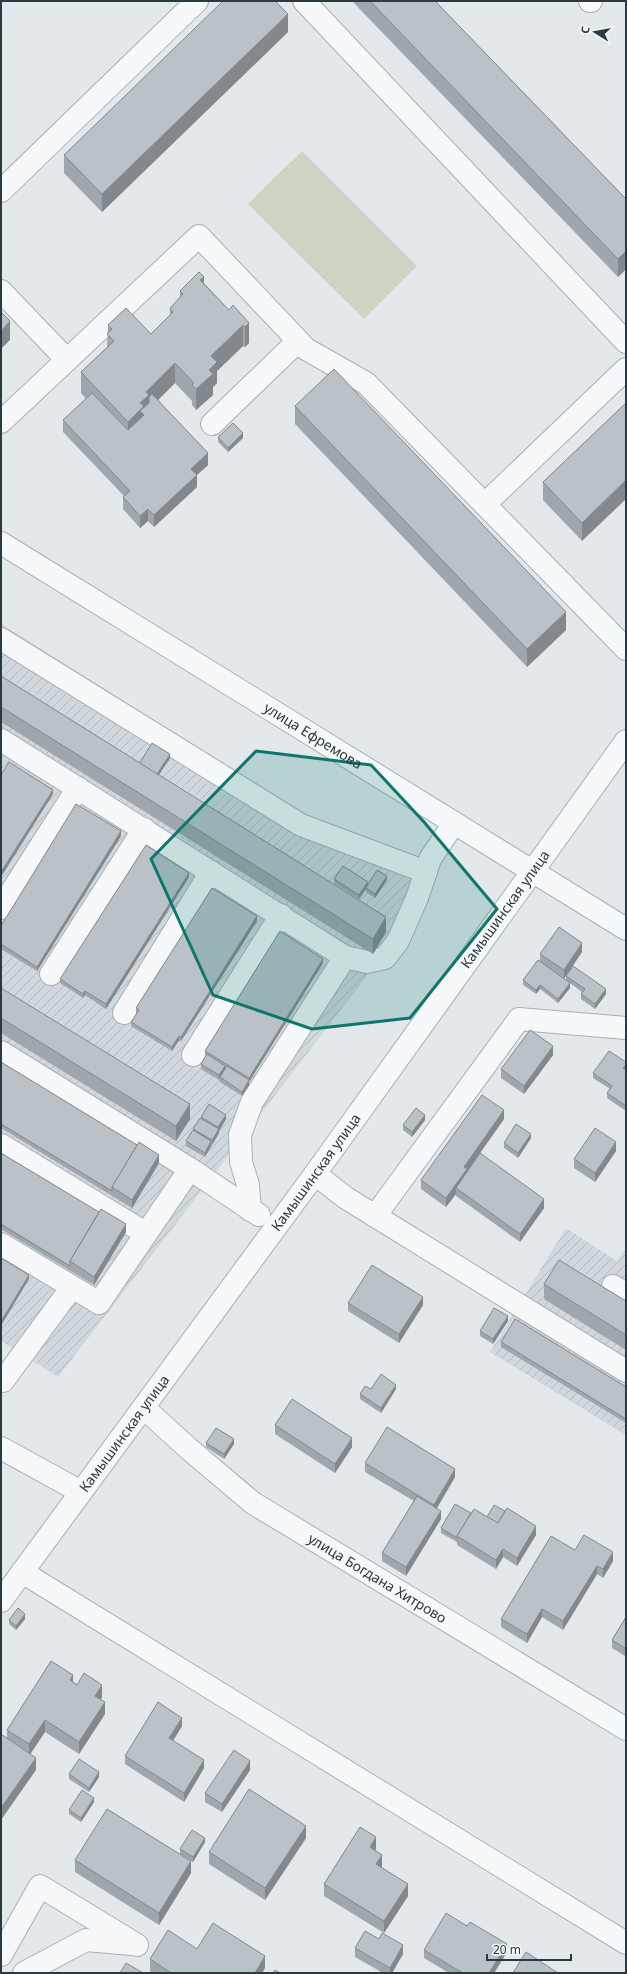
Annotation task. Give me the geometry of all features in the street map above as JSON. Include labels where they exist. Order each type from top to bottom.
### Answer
[{"type":"street","points":[[1,191],[197,1]]},
{"type":"street","points":[[304,1],[626,342]]},
{"type":"street","points":[[1,422],[199,236],[306,349],[366,383],[626,649]]},
{"type":"street","points":[[1,291],[67,360]]},
{"type":"street","points":[[212,424],[298,341]]},
{"type":"street","points":[[485,504],[626,369]]},
{"type":"street","name":"улица Ефремова","points":[[1,543],[626,929]]},
{"type":"street","points":[[1,639],[301,826],[426,872]]},
{"type":"street","name":"Камышинская улица","points":[[1,1601],[315,1174],[626,741]]},
{"type":"street","points":[[3,746],[78,788],[281,915],[345,957],[367,962],[385,958],[398,941],[406,928],[430,859],[454,823]]},
{"type":"street","points":[[1,908],[78,788]]},
{"type":"street","points":[[51,974],[144,829]]},
{"type":"street","points":[[124,1013],[211,872]]},
{"type":"street","points":[[193,1055],[281,915]]},
{"type":"street","points":[[250,1210],[248,1185],[241,1162],[240,1135],[252,1102],[345,957]]},
{"type":"street","points":[[375,1216],[519,1019],[626,1028]]},
{"type":"street","points":[[1,1052],[190,1169],[276,1227]]},
{"type":"street","points":[[1,1145],[146,1233]]},
{"type":"street","points":[[1,1244],[99,1303],[190,1169]]},
{"type":"street","points":[[315,1174],[346,1198],[626,1371]]},
{"type":"street","points":[[2,1380],[72,1287]]},
{"type":"street","name":"улица Богдана Хитрово","points":[[144,1408],[189,1449],[253,1502],[626,1728]]},
{"type":"street","points":[[1,1448],[81,1492]]},
{"type":"street","points":[[22,1572],[626,1943]]},
{"type":"street","points":[[1,1955],[40,1886],[137,1945],[86,1940],[24,1973]]},
{"type":"highlighted area","points":[[256,751],[371,765],[424,822],[497,909],[410,1018],[312,1029],[213,995],[151,859]]},
{"type":"shaded area","points":[[1,624],[431,893],[58,1377],[1,1341]]},
{"type":"shaded area","points":[[566,1228],[617,1261],[626,1248],[626,1435],[490,1352]]},
{"type":"green space","points":[[302,151],[417,266],[364,319],[248,204]]},
{"type":"building","points":[[223,1],[275,1],[288,14],[102,194],[64,155]]},
{"type":"building","points":[[370,1],[435,1],[626,199],[626,251],[618,259]]},
{"type":"building","points":[[199,272],[204,277],[200,280],[229,310],[233,305],[249,323],[245,327],[243,325],[211,356],[217,362],[209,370],[213,374],[196,389],[192,385],[194,383],[175,363],[146,392],[149,395],[140,403],[144,406],[128,422],[81,372],[114,341],[107,334],[112,329],[108,325],[126,308],[151,334],[173,312],[170,309],[171,307],[183,294],[180,291]]},
{"type":"building","points":[[1,312],[10,321],[1,331]]},
{"type":"building","points":[[334,369],[566,612],[527,649],[295,406]]},
{"type":"building","points":[[92,393],[128,430],[144,415],[140,411],[149,403],[149,397],[152,394],[208,453],[191,469],[197,475],[154,515],[148,509],[140,516],[123,497],[130,491],[63,420]]},
{"type":"building","points":[[626,403],[626,480],[582,523],[543,482]]},
{"type":"building","points":[[233,423],[243,433],[228,448],[218,437]]},
{"type":"building","points":[[1,676],[386,917],[373,939],[1,707]]},
{"type":"building","points":[[152,743],[170,754],[157,774],[140,763]]},
{"type":"building","points":[[9,762],[53,790],[1,872],[1,775]]},
{"type":"building","points":[[76,804],[121,831],[37,967],[1,944],[1,926]]},
{"type":"building","points":[[146,845],[189,873],[106,1004],[85,991],[83,994],[60,979]]},
{"type":"building","points":[[343,866],[368,882],[359,895],[334,879]]},
{"type":"building","points":[[377,870],[387,876],[375,894],[366,888]]},
{"type":"building","points":[[212,888],[257,916],[181,1037],[179,1036],[172,1047],[131,1022],[139,1010],[136,1008]]},
{"type":"building","points":[[559,927],[582,943],[564,970],[540,954]]},
{"type":"building","points":[[280,931],[323,959],[249,1078],[205,1051]]},
{"type":"building","points":[[538,960],[570,983],[558,999],[540,985],[536,990],[523,980]]},
{"type":"building","points":[[573,966],[606,989],[595,1004],[581,994],[585,989],[566,976]]},
{"type":"building","points":[[1,988],[190,1104],[176,1126],[1,1018]]},
{"type":"building","points":[[530,1030],[553,1046],[524,1086],[501,1069]]},
{"type":"building","points":[[609,1051],[626,1062],[623,1068],[626,1070],[626,1106],[607,1093],[612,1086],[593,1073]]},
{"type":"building","points":[[207,1054],[225,1066],[219,1075],[201,1064]]},
{"type":"building","points":[[1,1062],[137,1145],[112,1187],[112,1191],[1,1124]]},
{"type":"building","points":[[227,1066],[249,1080],[242,1092],[220,1077]]},
{"type":"building","points":[[482,1095],[504,1110],[464,1167],[467,1169],[446,1198],[421,1180]]},
{"type":"building","points":[[209,1104],[226,1115],[218,1127],[201,1117]]},
{"type":"building","points":[[416,1108],[425,1115],[412,1132],[403,1125]]},
{"type":"building","points":[[200,1118],[219,1129],[212,1140],[193,1129]]},
{"type":"building","points":[[516,1124],[531,1134],[518,1153],[504,1143]]},
{"type":"building","points":[[595,1128],[616,1142],[595,1173],[574,1159]]},
{"type":"building","points":[[193,1130],[211,1141],[205,1153],[186,1141]]},
{"type":"building","points":[[139,1142],[159,1155],[132,1200],[112,1187]]},
{"type":"building","points":[[1,1153],[99,1212],[70,1261],[70,1266],[1,1224]]},
{"type":"building","points":[[480,1153],[544,1199],[520,1234],[456,1188]]},
{"type":"building","points":[[101,1209],[126,1224],[94,1277],[70,1261]]},
{"type":"building","points":[[1,1258],[29,1275],[2,1320],[1,1319]]},
{"type":"building","points":[[559,1260],[626,1301],[626,1335],[544,1284]]},
{"type":"building","points":[[372,1265],[423,1297],[399,1334],[348,1303]]},
{"type":"building","points":[[494,1308],[508,1316],[493,1339],[480,1331]]},
{"type":"building","points":[[515,1319],[626,1387],[626,1419],[501,1342]]},
{"type":"building","points":[[381,1374],[396,1385],[381,1408],[360,1394],[365,1386],[371,1389]]},
{"type":"building","points":[[292,1399],[352,1438],[335,1464],[275,1425]]},
{"type":"building","points":[[387,1427],[455,1469],[434,1505],[365,1463]]},
{"type":"building","points":[[216,1428],[234,1439],[224,1454],[206,1443]]},
{"type":"building","points":[[417,1496],[441,1511],[406,1567],[382,1553]]},
{"type":"building","points":[[455,1504],[471,1513],[457,1538],[441,1528]]},
{"type":"building","points":[[494,1505],[505,1511],[498,1523],[487,1517]]},
{"type":"building","points":[[507,1508],[536,1526],[517,1558],[503,1549],[496,1560],[457,1536],[474,1509],[498,1523]]},
{"type":"building","points":[[584,1535],[613,1552],[603,1569],[597,1566],[563,1621],[542,1609],[527,1634],[501,1619],[551,1536],[575,1550]]},
{"type":"building","points":[[18,1608],[25,1614],[16,1626],[9,1620]]},
{"type":"building","points":[[626,1617],[626,1646],[625,1648],[612,1640]]},
{"type":"building","points":[[51,1661],[73,1675],[70,1680],[77,1685],[84,1673],[102,1685],[95,1696],[105,1702],[79,1742],[45,1720],[29,1744],[7,1730]]},
{"type":"building","points":[[158,1702],[182,1718],[169,1738],[204,1760],[184,1793],[125,1756]]},
{"type":"building","points":[[1,1734],[36,1758],[1,1808]]},
{"type":"building","points":[[234,1750],[250,1761],[222,1804],[205,1793]]},
{"type":"building","points":[[79,1759],[99,1772],[89,1788],[69,1774]]},
{"type":"building","points":[[249,1789],[306,1826],[265,1888],[209,1852]]},
{"type":"building","points":[[82,1790],[94,1798],[81,1818],[69,1810]]},
{"type":"building","points":[[107,1809],[191,1861],[159,1913],[75,1860]]},
{"type":"building","points":[[360,1827],[376,1837],[370,1847],[382,1855],[376,1864],[408,1884],[384,1921],[324,1884]]},
{"type":"building","points":[[192,1830],[205,1838],[193,1857],[180,1849]]},
{"type":"building","points":[[446,1913],[467,1926],[470,1922],[507,1944],[489,1973],[463,1973],[424,1950]]},
{"type":"building","points":[[213,1923],[265,1956],[255,1973],[171,1973],[150,1959],[168,1930],[197,1949]]},
{"type":"building","points":[[365,1931],[379,1939],[382,1933],[403,1945],[390,1968],[355,1948]]},
{"type":"building","points":[[526,1952],[558,1973],[513,1973]]},
{"type":"building","points":[[126,1963],[143,1973],[120,1973]]},
{"type":"building","points":[[275,1970],[280,1973],[273,1973]]}]
